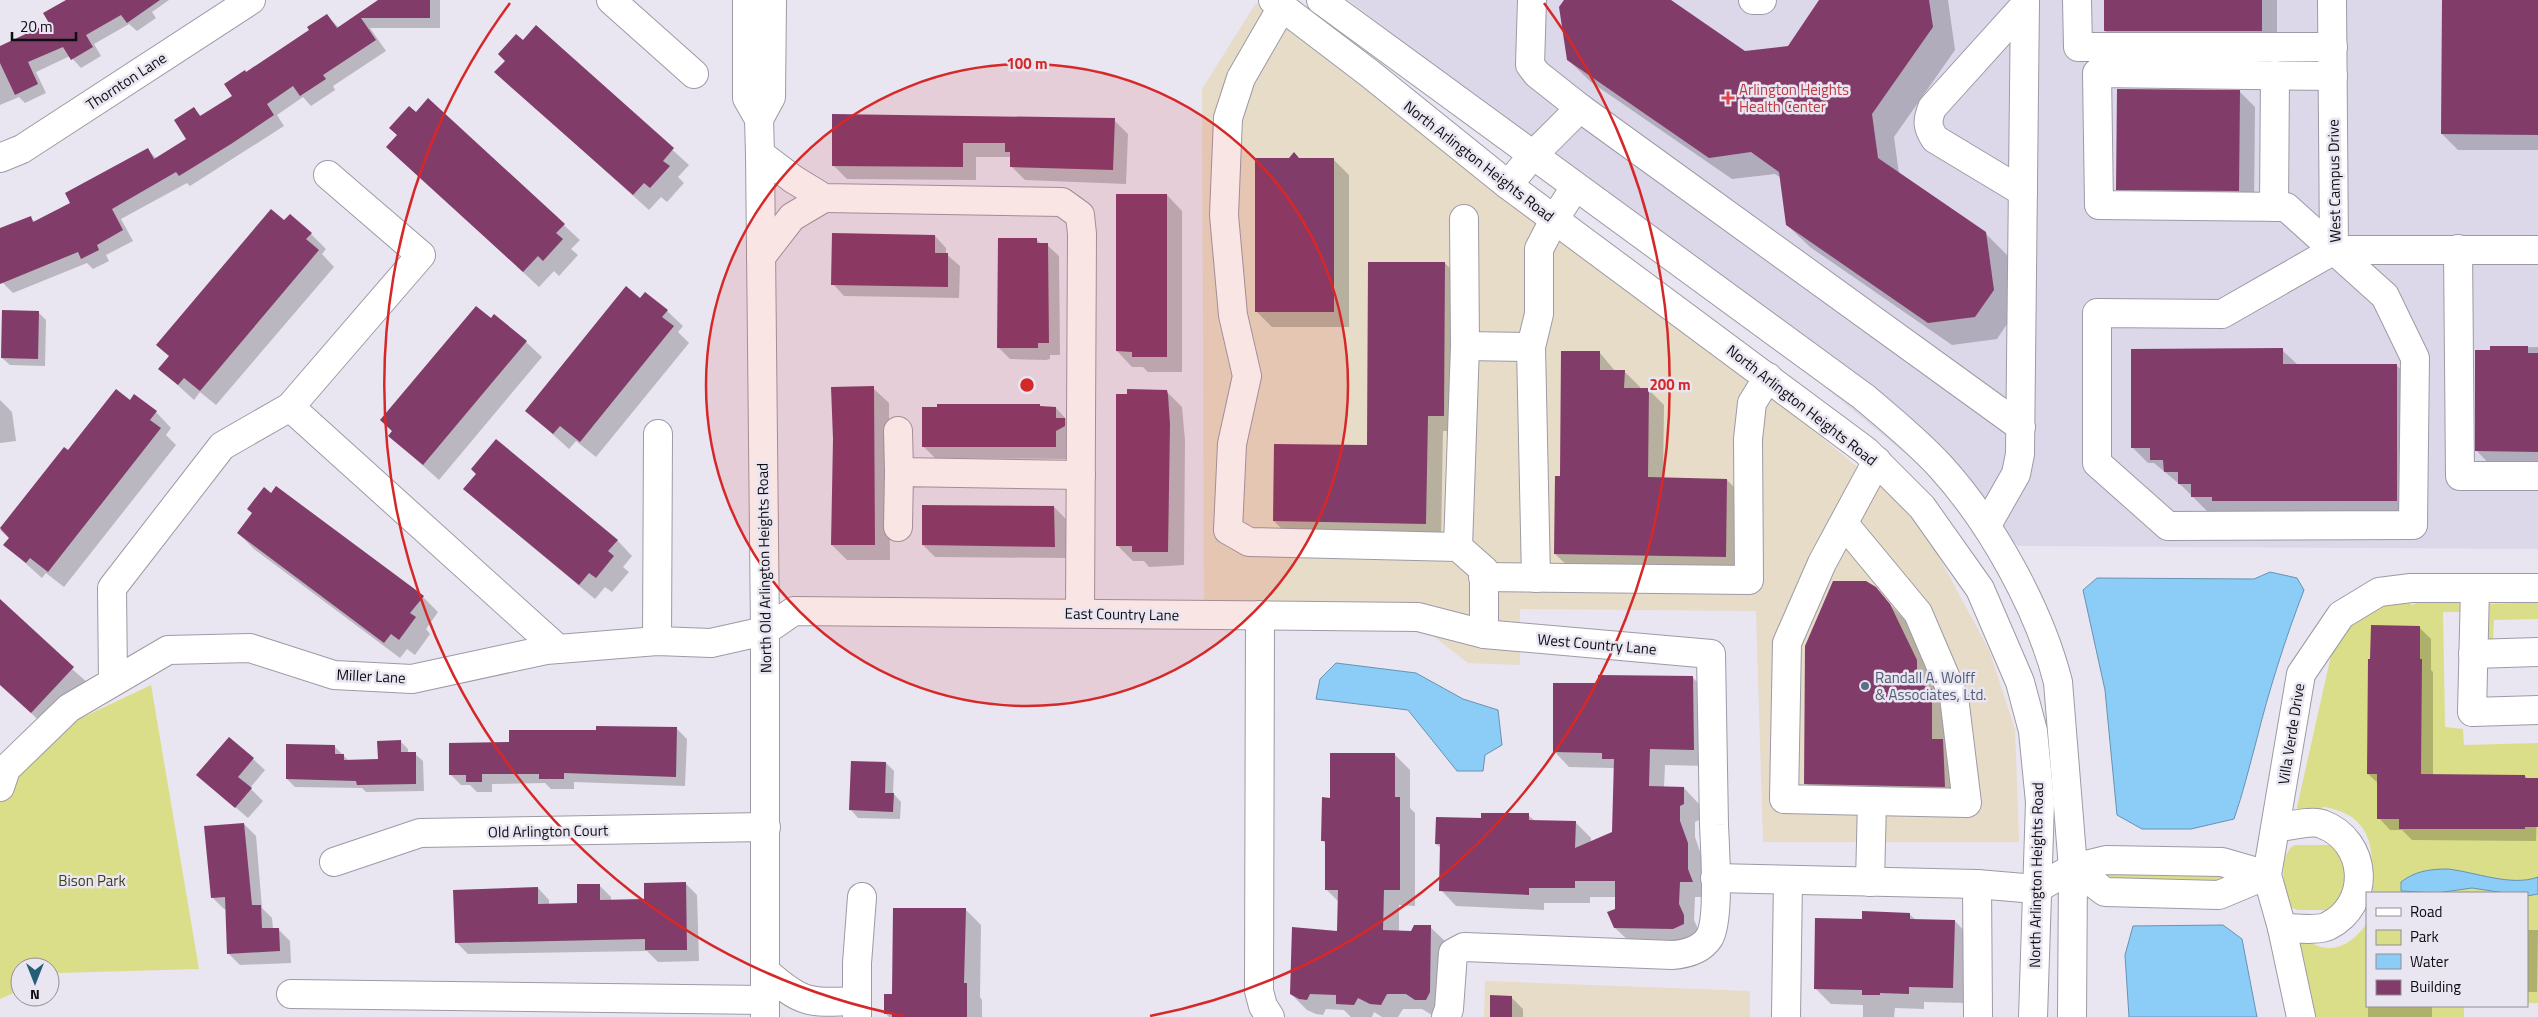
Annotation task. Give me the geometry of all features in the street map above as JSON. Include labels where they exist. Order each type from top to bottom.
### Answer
[{"type":"street","name":"Thornton Lane","points":[[0,158],[22,149],[251,0]]},
{"type":"street","points":[[611,0],[694,74]]},
{"type":"street","name":"North Old Arlington Heights Road","points":[[747,0],[747,98],[758,120],[760,154],[765,631],[765,1008]]},
{"type":"street","points":[[758,120],[771,97],[772,0]]},
{"type":"street","name":"North Arlington Heights Road","points":[[1321,0],[1864,397],[1899,426],[1940,466],[1987,525],[2025,595],[2051,657],[2058,682],[2073,868],[2072,1017]]},
{"type":"street","points":[[1532,0],[1530,65],[1537,74],[1580,108],[2021,428]]},
{"type":"street","points":[[1753,0],[1762,0]]},
{"type":"street","points":[[2078,0],[2078,47],[2332,47]]},
{"type":"street","name":"West Campus Drive","points":[[2332,0],[2334,250],[2538,250]]},
{"type":"street","points":[[2023,192],[1935,140],[1929,131],[1927,120],[1932,108],[2025,2]]},
{"type":"street","points":[[1987,525],[2016,474],[2020,454],[2025,2]]},
{"type":"street","points":[[1278,4],[1241,78],[1228,118],[1224,216],[1233,315],[1247,376],[1232,444],[1228,530],[1249,542],[1458,547],[1484,570],[1484,634]]},
{"type":"street","name":"North Arlington Heights Road","points":[[1278,4],[1369,73],[1508,185],[1768,377],[1877,461],[1922,507],[1980,589],[2020,682],[2033,731],[2040,802],[2033,1017]]},
{"type":"street","points":[[2333,76],[2097,73],[2098,205],[2286,206],[2385,296],[2415,358],[2413,525],[2168,526],[2098,463],[2097,313],[2222,314],[2334,250]]},
{"type":"street","points":[[2274,206],[2275,75]]},
{"type":"street","points":[[1508,185],[1532,156],[1580,108]]},
{"type":"street","points":[[760,154],[793,179],[824,198],[1062,202],[1080,215],[1082,234],[1080,614]]},
{"type":"street","points":[[113,682],[112,588],[222,446],[290,407],[421,256],[328,176]]},
{"type":"street","points":[[1536,578],[1530,347],[1539,314],[1539,249],[1554,220],[1575,187]]},
{"type":"street","points":[[761,257],[792,217],[824,198]]},
{"type":"street","points":[[1458,547],[1465,346],[1464,219]]},
{"type":"street","points":[[2458,249],[2460,476],[2538,476]]},
{"type":"street","points":[[1465,346],[1530,347]]},
{"type":"street","points":[[1483,577],[1749,580],[1748,439],[1752,403],[1768,377]]},
{"type":"street","points":[[290,407],[558,649]]},
{"type":"street","points":[[898,431],[898,527]]},
{"type":"street","points":[[657,641],[658,434]]},
{"type":"street","points":[[1844,525],[1918,613],[1954,697],[1967,803],[1784,799],[1787,643],[1822,563],[1877,461]]},
{"type":"street","points":[[899,472],[1080,475]]},
{"type":"street","name":"Villa Verde Drive","points":[[2300,1017],[2282,928],[2267,875],[2301,674],[2341,615],[2379,592],[2411,588],[2538,588]]},
{"type":"street","points":[[2475,588],[2472,712],[2538,710]]},
{"type":"street","name":"East Country Lane","points":[[765,631],[794,611],[1418,617],[1484,634]]},
{"type":"street","points":[[1260,615],[1259,991],[1263,1006],[1270,1017]]},
{"type":"street","name":"Miller Lane","points":[[2,774],[69,708],[168,650],[250,648],[334,675],[412,679],[558,649],[657,641],[711,643],[765,631]]},
{"type":"street","name":"West Country Lane","points":[[1484,634],[1711,654],[1715,878]]},
{"type":"street","points":[[2473,654],[2538,652]]},
{"type":"street","points":[[1870,882],[1872,801]]},
{"type":"street","points":[[2276,828],[2320,823],[2340,834],[2354,851],[2360,873],[2357,895],[2345,915],[2326,928],[2282,928]]},
{"type":"street","name":"Old Arlington Court","points":[[334,862],[420,833],[766,826]]},
{"type":"street","points":[[1446,1017],[1449,1008],[1453,953],[1457,950],[1464,947],[1685,954],[1700,947],[1709,938],[1714,926],[1715,878],[1977,884],[2036,889],[2073,868],[2106,860],[2222,862],[2267,875]]},
{"type":"street","points":[[1786,1017],[1788,880]]},
{"type":"street","points":[[1977,884],[1978,1017]]},
{"type":"street","points":[[765,971],[804,1010],[857,1009],[862,897]]},
{"type":"street","points":[[291,994],[765,1008]]},
{"type":"shaded area","points":[[1348,0],[2538,0],[2538,549],[2018,546],[1435,67]]},
{"type":"shaded area","points":[[1256,3],[1713,348],[1917,516],[1989,650],[2015,729],[2019,842],[1763,842],[1756,611],[1520,609],[1520,665],[1468,663],[1428,632],[1204,625],[1202,89]]},
{"type":"shaded area","points":[[1485,981],[1750,991],[1750,1017],[1484,1017]]},
{"type":"green space","points":[[2408,602],[2412,605],[2419,602],[2457,602],[2461,605],[2460,612],[2443,612],[2445,727],[2463,729],[2464,745],[2538,743],[2538,1003],[2528,1003],[2528,892],[2373,892],[2371,850],[2368,838],[2354,819],[2342,812],[2325,807],[2322,807],[2322,812],[2298,812],[2297,807],[2332,651],[2345,630],[2386,603]]},
{"type":"green space","points":[[2538,602],[2538,619],[2494,620],[2493,639],[2486,639],[2487,604]]},
{"type":"green space","name":"Bison Park","points":[[151,685],[199,969],[60,973],[60,957],[10,957],[10,994],[0,999],[0,788],[77,720]]},
{"type":"green space","points":[[2294,845],[2333,845],[2344,858],[2344,900],[2336,910],[2298,910],[2290,907],[2283,875],[2285,858],[2288,851]]},
{"type":"green space","points":[[2227,872],[2226,882],[2111,882],[2105,875]]},
{"type":"green space","points":[[2366,924],[2366,1007],[2464,1007],[2464,1017],[2312,1017],[2297,943],[2301,937],[2321,947],[2342,946],[2358,934]]},
{"type":"water","points":[[2270,572],[2297,578],[2304,590],[2272,684],[2234,819],[2191,829],[2142,829],[2117,815],[2105,690],[2083,590],[2097,578],[2254,579]]},
{"type":"water","points":[[1336,663],[1416,673],[1463,699],[1498,710],[1502,745],[1485,755],[1483,771],[1457,771],[1408,710],[1316,699],[1320,679]]},
{"type":"water","points":[[2448,869],[2505,880],[2528,880],[2538,877],[2538,894],[2528,896],[2528,892],[2498,892],[2472,888],[2443,892],[2401,891],[2401,882],[2412,875],[2429,870]]},
{"type":"water","points":[[2223,925],[2242,939],[2257,1017],[2129,1017],[2125,955],[2133,926]]},
{"type":"building","points":[[66,0],[160,0],[127,23],[121,15],[86,35],[93,47],[71,60],[63,47],[28,62],[38,84],[15,95],[0,63],[0,46],[49,23],[43,13]]},
{"type":"building","points":[[378,0],[430,0],[430,18],[361,18],[376,40],[323,75],[326,79],[300,96],[293,86],[267,104],[274,115],[231,144],[179,176],[176,172],[112,209],[123,230],[97,245],[99,250],[81,259],[78,252],[0,284],[0,228],[31,216],[33,222],[70,203],[65,193],[148,148],[154,159],[186,139],[174,120],[194,107],[200,116],[232,96],[224,84],[245,70],[246,72],[309,30],[307,27],[327,14],[337,28]]},
{"type":"building","points":[[1564,0],[1671,0],[1745,51],[1788,46],[1819,0],[1929,0],[1933,27],[1872,114],[1878,158],[1986,232],[1994,290],[1975,317],[1928,323],[1786,225],[1779,172],[1751,152],[1709,158],[1567,60],[1559,7]]},
{"type":"building","points":[[2104,0],[2262,0],[2262,31],[2104,31]]},
{"type":"building","points":[[2442,0],[2538,0],[2538,135],[2441,134]]},
{"type":"building","points":[[536,25],[674,148],[663,161],[670,166],[650,188],[644,183],[633,195],[494,72],[505,61],[498,54],[516,34],[523,40]]},
{"type":"building","points":[[2117,89],[2240,90],[2239,191],[2116,190]]},
{"type":"building","points":[[428,98],[565,224],[556,233],[563,239],[543,261],[538,256],[523,272],[386,147],[397,135],[389,128],[409,106],[416,112]]},
{"type":"building","points":[[832,114],[1115,118],[1113,170],[1010,167],[1010,152],[1005,152],[1005,143],[963,143],[963,167],[832,166]]},
{"type":"building","points":[[1294,152],[1299,158],[1334,158],[1334,312],[1255,312],[1255,158],[1289,158]]},
{"type":"building","points":[[1116,194],[1167,194],[1167,357],[1132,357],[1132,352],[1116,351]]},
{"type":"building","points":[[271,209],[284,220],[290,214],[312,233],[306,239],[319,250],[200,391],[184,378],[178,385],[158,369],[169,356],[156,345]]},
{"type":"building","points":[[832,233],[935,235],[935,253],[948,253],[948,287],[831,285]]},
{"type":"building","points":[[998,238],[1037,238],[1037,243],[1048,243],[1049,343],[1038,343],[1038,348],[997,348]]},
{"type":"building","points":[[1368,262],[1445,262],[1444,416],[1428,416],[1426,524],[1273,521],[1274,444],[1367,445]]},
{"type":"building","points":[[626,286],[640,298],[645,292],[668,310],[662,317],[674,326],[580,442],[560,426],[553,434],[525,411]]},
{"type":"building","points":[[476,306],[491,318],[494,314],[527,341],[423,465],[388,436],[392,431],[380,420]]},
{"type":"building","points":[[2,310],[39,311],[38,359],[1,358]]},
{"type":"building","points":[[2490,346],[2528,346],[2528,353],[2538,353],[2538,452],[2475,451],[2475,350],[2490,350]]},
{"type":"building","points":[[2283,348],[2283,364],[2397,364],[2397,501],[2212,501],[2212,497],[2191,497],[2191,484],[2178,484],[2178,472],[2164,472],[2163,460],[2150,460],[2150,448],[2131,448],[2131,349]]},
{"type":"building","points":[[1561,351],[1600,351],[1600,370],[1625,370],[1624,388],[1649,388],[1648,477],[1727,479],[1726,557],[1554,554],[1555,476],[1560,476]]},
{"type":"building","points":[[874,386],[875,545],[831,545],[833,439],[831,387]]},
{"type":"building","points":[[116,389],[130,400],[134,394],[157,411],[150,420],[161,428],[48,572],[30,558],[26,563],[3,545],[9,538],[0,528],[64,447],[68,450]]},
{"type":"building","points":[[1127,389],[1167,390],[1170,424],[1168,552],[1132,552],[1132,546],[1116,546],[1116,394],[1127,394]]},
{"type":"building","points":[[937,404],[1040,404],[1040,406],[1056,407],[1056,418],[1065,418],[1065,426],[1056,431],[1056,447],[922,447],[922,407],[937,407]]},
{"type":"building","points":[[496,439],[618,540],[608,551],[614,556],[596,578],[589,573],[579,585],[463,489],[476,474],[471,469]]},
{"type":"building","points":[[276,486],[424,596],[410,613],[416,617],[399,640],[391,634],[384,643],[237,533],[252,513],[247,509],[264,487],[271,493]]},
{"type":"building","points":[[922,505],[1054,506],[1055,547],[922,545]]},
{"type":"building","name":"Randall A. Wolff & Associates, Ltd.","points":[[1833,581],[1866,581],[1876,587],[1890,604],[1917,660],[1917,683],[1932,689],[1932,739],[1943,739],[1945,787],[1804,784],[1805,646]]},
{"type":"building","points":[[0,599],[74,667],[31,713],[0,685]]},
{"type":"building","points":[[2371,625],[2420,626],[2420,659],[2422,659],[2421,774],[2525,775],[2525,778],[2538,778],[2538,827],[2525,827],[2525,829],[2399,829],[2399,819],[2377,819],[2377,774],[2367,774],[2368,659],[2370,659]]},
{"type":"building","points":[[1598,675],[1693,676],[1694,750],[1650,749],[1649,786],[1684,787],[1684,804],[1680,806],[1680,821],[1688,843],[1688,869],[1693,882],[1680,882],[1679,904],[1684,915],[1684,924],[1673,929],[1614,928],[1607,912],[1615,909],[1615,881],[1575,881],[1575,888],[1529,888],[1529,895],[1439,891],[1440,844],[1435,844],[1436,817],[1481,818],[1481,813],[1529,813],[1529,820],[1576,821],[1575,848],[1612,832],[1614,759],[1602,759],[1602,753],[1553,752],[1553,683],[1598,683]]},
{"type":"building","points":[[596,726],[677,727],[676,777],[564,773],[564,779],[539,779],[539,774],[482,774],[482,782],[466,782],[466,775],[449,775],[449,743],[509,742],[509,730],[596,730]]},
{"type":"building","points":[[229,737],[254,758],[238,777],[252,788],[235,808],[196,775]]},
{"type":"building","points":[[401,740],[401,752],[416,752],[416,784],[357,785],[356,781],[286,779],[286,744],[335,745],[335,754],[344,754],[344,760],[378,759],[377,741]]},
{"type":"building","points":[[1330,753],[1395,753],[1395,797],[1400,797],[1400,890],[1384,890],[1383,930],[1411,931],[1414,925],[1431,925],[1430,992],[1426,1000],[1415,1000],[1406,994],[1387,994],[1381,1005],[1370,1004],[1358,998],[1354,1005],[1336,1004],[1336,995],[1310,994],[1307,1000],[1299,999],[1290,994],[1292,927],[1337,931],[1338,890],[1325,890],[1325,841],[1321,841],[1322,797],[1330,798]]},
{"type":"building","points":[[851,761],[886,762],[885,793],[894,793],[893,812],[849,810]]},
{"type":"building","points":[[244,823],[252,905],[261,905],[262,928],[279,928],[280,951],[227,954],[225,897],[211,898],[204,826]]},
{"type":"building","points":[[686,882],[687,950],[645,950],[645,939],[455,943],[453,890],[538,887],[538,904],[577,903],[577,884],[600,884],[600,900],[644,899],[644,883]]},
{"type":"building","points":[[893,908],[966,908],[964,983],[967,983],[967,1017],[892,1017],[892,1014],[884,1014],[884,994],[892,994]]},
{"type":"building","points":[[1862,911],[1910,913],[1910,919],[1955,920],[1953,988],[1909,987],[1909,994],[1880,993],[1880,995],[1862,995],[1862,990],[1814,989],[1815,918],[1862,919]]},
{"type":"building","points":[[1490,995],[1512,996],[1512,1017],[1490,1017]]},
{"type":"place","name":"Arlington Heights Health Center","points":[[1728,98]]},
{"type":"place","name":"Randall A. Wolff & Associates, Ltd.","points":[[1865,686]]}]
